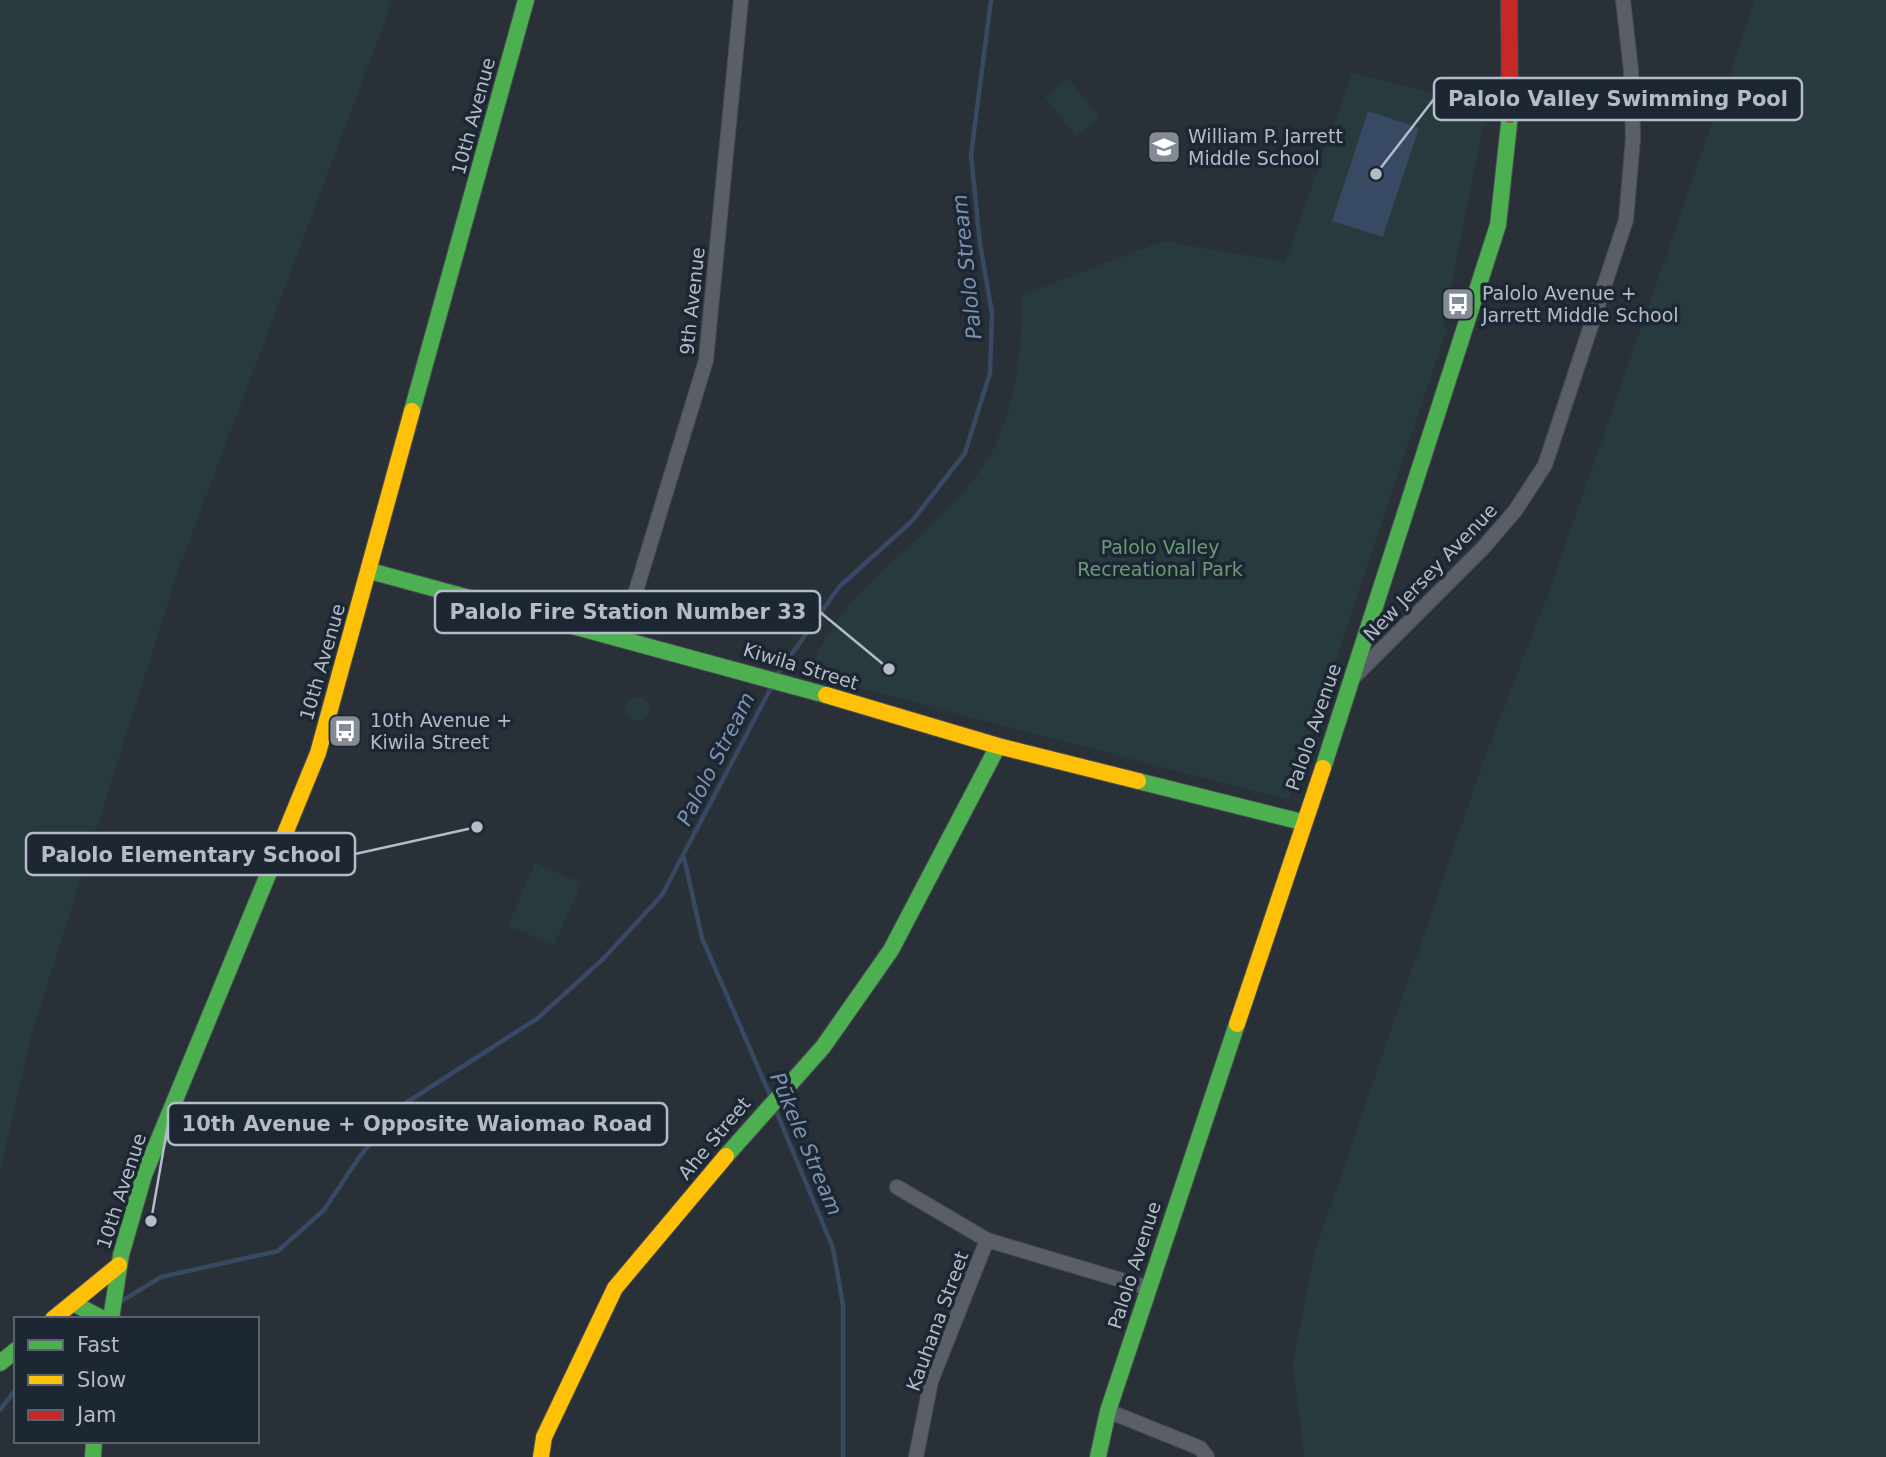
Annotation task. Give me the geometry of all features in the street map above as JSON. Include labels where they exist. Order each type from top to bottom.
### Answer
[{"type":"street","name":"10th Avenue","points":[[111,1317],[119,1265],[144,1175],[317,753],[370,571],[526,0]]},
{"type":"street","name":"9th Avenue","points":[[622,637],[706,360],[741,0]]},
{"type":"street","name":"Palolo Avenue","points":[[1098,1457],[1108,1411],[1302,822],[1352,680],[1498,225],[1506,175],[1511,109],[1509,0]]},
{"type":"street","name":"New Jersey Avenue","points":[[1352,680],[1483,548],[1515,511],[1545,465],[1626,220],[1633,138],[1623,0]]},
{"type":"street","name":"Kiwila Street","points":[[370,571],[622,637],[998,746],[1302,822]]},
{"type":"street","name":"Ahe Street","points":[[541,1457],[544,1437],[615,1288],[756,1120],[823,1047],[891,950],[998,746]]},
{"type":"street","points":[[897,1187],[987,1240]]},
{"type":"street","name":"Kauhana Street","points":[[916,1457],[932,1381],[987,1240],[1148,1288]]},
{"type":"street","points":[[56,1317],[119,1265]]},
{"type":"street","points":[[73,1303],[99,1317]]},
{"type":"street","points":[[0,1363],[14,1352]]},
{"type":"street","points":[[1108,1411],[1200,1448],[1207,1457]]},
{"type":"green space","points":[[0,0],[393,0],[178,571],[32,1033],[0,1172]]},
{"type":"green space","points":[[1755,0],[1886,0],[1886,1457],[1304,1457],[1293,1363],[1315,1251],[1486,754],[1550,589]]},
{"type":"green space","name":"Palolo Valley Recreational Park","points":[[1352,73],[1450,97],[1486,111],[1443,326],[1447,328],[1289,800],[809,675],[822,645],[839,618],[878,575],[965,491],[993,449],[1003,428],[1015,385],[1021,340],[1022,295],[1163,241],[1285,262]]},
{"type":"green space","points":[[1068,78],[1099,118],[1076,136],[1045,97]]},
{"type":"green space","points":[[638,697],[649,704],[650,709],[643,720],[638,721],[627,714],[626,709],[633,698]]},
{"type":"green space","points":[[535,863],[581,883],[554,945],[508,926]]},
{"type":"water","points":[[1368,111],[1419,128],[1383,237],[1332,221]]},
{"type":"waterway","name":"Palolo Stream","points":[[777,675],[839,587],[912,521],[965,453],[990,373],[992,313],[980,244],[971,155],[991,0]]},
{"type":"waterway","points":[[120,1302],[161,1277],[278,1251],[324,1210],[358,1159],[398,1108],[538,1018],[603,959],[662,895],[772,686]]},
{"type":"waterway","name":"Pūkele Stream","points":[[684,858],[702,938],[770,1095]]},
{"type":"waterway","name":"Pūkele Stream","points":[[774,1106],[833,1248],[843,1305],[843,1457]]},
{"type":"waterway","points":[[0,1410],[14,1392]]},
{"type":"traffic: fast","points":[[412,411],[526,0]]},
{"type":"traffic: fast","points":[[1323,768],[1498,225],[1510,115]]},
{"type":"traffic: fast","points":[[370,571],[826,695]]},
{"type":"traffic: fast","points":[[726,1156],[823,1047],[891,950],[998,746]]},
{"type":"traffic: fast","points":[[1138,781],[1302,822]]},
{"type":"traffic: fast","points":[[111,1317],[121,1255],[144,1175],[284,836]]},
{"type":"traffic: fast","points":[[1098,1457],[1108,1411],[1237,1024]]},
{"type":"traffic: fast","points":[[73,1303],[99,1317]]},
{"type":"traffic: fast","points":[[0,1363],[14,1352]]},
{"type":"traffic: fast","points":[[93,1457],[94,1443]]},
{"type":"traffic: slow","points":[[284,836],[318,753],[412,411]]},
{"type":"traffic: slow","points":[[826,695],[998,746],[1138,781]]},
{"type":"traffic: slow","points":[[1237,1024],[1323,768]]},
{"type":"traffic: slow","points":[[541,1457],[544,1437],[615,1288],[726,1156]]},
{"type":"traffic: slow","points":[[55,1317],[119,1265]]},
{"type":"traffic: jam","points":[[1509,0],[1510,115]]},
{"type":"place","name":"William P. Jarrett Middle School","points":[[1164,147]]},
{"type":"place","name":"Palolo Valley Swimming Pool","points":[[1376,174]]},
{"type":"place","name":"Palolo Avenue + Jarrett Middle School","points":[[1458,304]]},
{"type":"place","name":"Palolo Fire Station Number 33","points":[[889,669]]},
{"type":"place","name":"10th Avenue + Kiwila Street","points":[[345,731]]},
{"type":"place","name":"Palolo Elementary School","points":[[477,827]]},
{"type":"place","name":"10th Avenue + Opposite Waiomao Road","points":[[151,1221]]}]
